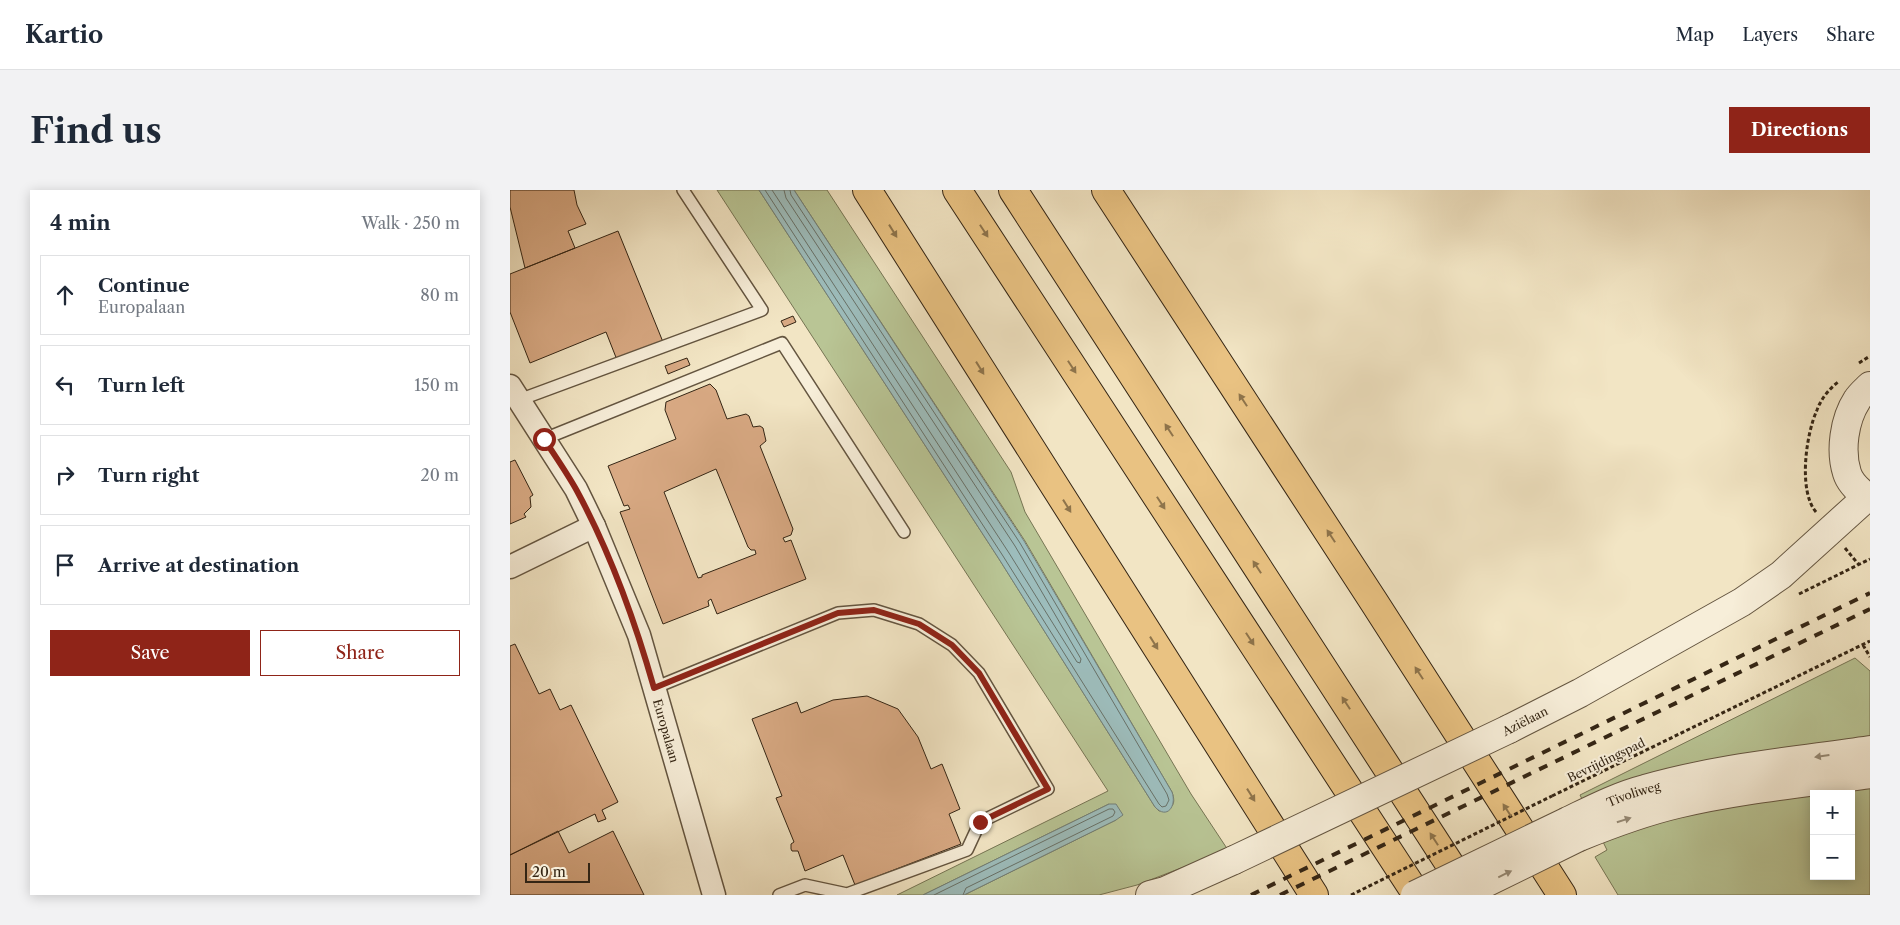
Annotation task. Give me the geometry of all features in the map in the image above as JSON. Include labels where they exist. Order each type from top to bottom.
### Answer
[{"type":"highway","points":[[867,190],[1314,895]]},
{"type":"highway","points":[[957,190],[1416,895]]},
{"type":"highway","points":[[1013,190],[1470,895]]},
{"type":"highway","points":[[1106,190],[1562,895]]},
{"type":"street","points":[[1868,498],[1854,486],[1847,474],[1844,451],[1845,430],[1850,415],[1857,399],[1870,386]]},
{"type":"street","name":"Europalaan","points":[[514,394],[576,489],[594,526],[639,635],[714,895]]},
{"type":"street","name":"Aziëlaan","points":[[1150,895],[1165,891],[1234,860],[1580,693],[1742,602],[1781,575],[1868,498]]},
{"type":"street","points":[[510,567],[594,526]]},
{"type":"street","name":"Tivoliweg","points":[[1461,895],[1573,829],[1606,803],[1636,792],[1709,773],[1870,750]]},
{"type":"street","name":"Tivoliweg","points":[[1416,895],[1573,829],[1608,825],[1676,804],[1782,786],[1870,774]]},
{"type":"lane","points":[[514,394],[762,310],[683,190]]},
{"type":"lane","points":[[544,439],[782,343],[904,532]]},
{"type":"lane","points":[[654,688],[838,613],[874,610],[919,624],[952,645],[979,673],[1048,789],[980,822],[967,850],[847,894],[805,885],[779,895]]},
{"type":"path","name":"Bevrijdingspad","points":[[1351,895],[1870,642]]},
{"type":"path","points":[[1863,645],[1870,657]]},
{"type":"green space","points":[[717,190],[759,190],[999,559],[1155,807],[1159,811],[1170,808],[1174,801],[1172,792],[1025,541],[794,190],[827,190],[1011,472],[1025,512],[1191,794],[1228,850],[1137,885],[1099,895],[964,895],[1116,820],[1109,804],[923,895],[897,895],[1108,791]]},
{"type":"green space","points":[[1855,658],[1870,671],[1870,895],[1618,895],[1595,857],[1607,850],[1580,795]]},
{"type":"water","points":[[759,190],[794,190],[1024,541],[1172,792],[1172,806],[1167,812],[1159,811],[1155,807],[999,559]]},
{"type":"water","points":[[1109,804],[1116,804],[1123,815],[964,895],[923,895]]},
{"type":"building","points":[[510,190],[574,190],[577,205],[586,224],[568,231],[575,248],[525,268],[510,207]]},
{"type":"building","points":[[618,231],[663,342],[617,360],[606,332],[530,363],[510,312],[510,274]]},
{"type":"building","points":[[793,316],[796,322],[784,327],[781,321]]},
{"type":"building","points":[[687,358],[690,365],[668,374],[665,366]]},
{"type":"building","points":[[710,384],[716,390],[727,419],[746,414],[749,416],[753,427],[760,426],[763,428],[766,441],[760,446],[793,529],[791,535],[783,538],[785,542],[791,540],[806,579],[717,614],[711,599],[708,601],[709,606],[663,624],[620,512],[630,509],[628,505],[624,506],[608,466],[676,439],[665,410],[666,402]],"holes":[[[716,469],[748,547],[751,550],[755,550],[756,554],[698,578],[664,492]]]},
{"type":"building","points":[[515,460],[533,495],[530,497],[531,507],[524,514],[526,517],[510,524],[510,462]]},
{"type":"building","points":[[515,644],[539,694],[550,689],[560,710],[571,705],[618,802],[602,810],[606,819],[598,822],[595,814],[510,855],[510,646]]},
{"type":"building","points":[[867,696],[898,709],[918,737],[931,769],[942,764],[960,809],[949,814],[961,844],[855,885],[843,855],[805,871],[798,851],[792,851],[791,844],[794,842],[776,798],[782,796],[752,719],[797,702],[801,713],[833,700]]},
{"type":"building","points":[[558,831],[569,853],[613,831],[644,895],[510,895],[510,855]]},
{"type":"railway","points":[[1251,895],[1870,593]]},
{"type":"railway","points":[[1280,895],[1870,609]]},
{"type":"route","points":[[544,439],[576,489],[594,526],[639,635],[654,688],[838,613],[874,610],[919,624],[952,645],[979,673],[1048,789],[980,822]]}]
